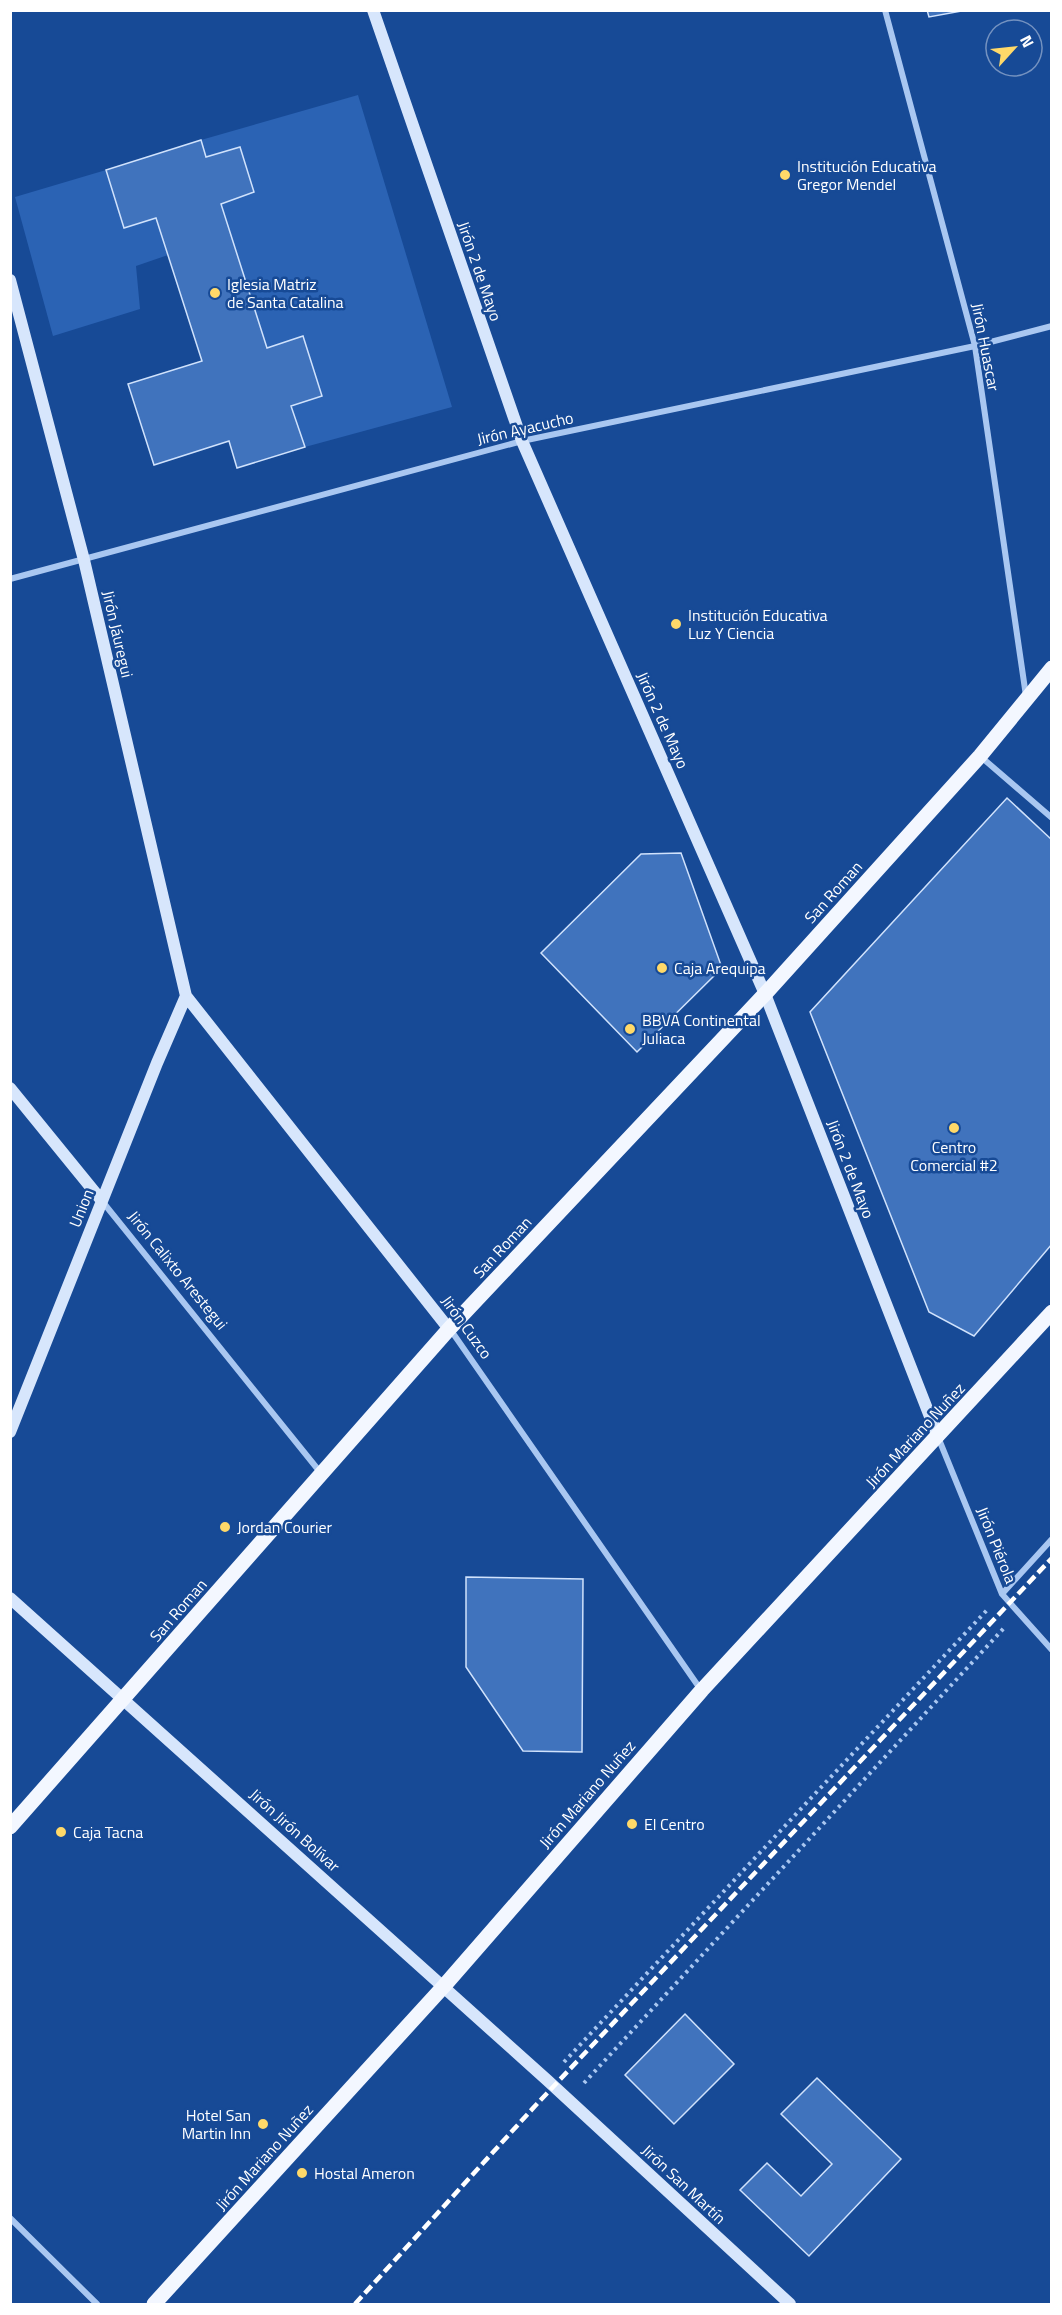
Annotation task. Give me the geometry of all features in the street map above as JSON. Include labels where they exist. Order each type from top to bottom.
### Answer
[{"type":"main road","name":"San Roman","points":[[10,1827],[449,1329],[765,994],[980,756],[1052,668]]},
{"type":"main road","name":"Jirón Mariano Nuñez","points":[[154,2304],[444,1986],[702,1690],[1052,1312]]},
{"type":"street","name":"Jirón 2 de Mayo","points":[[373,10],[522,441],[765,994],[938,1437]]},
{"type":"street","name":"Jirón Huascar","points":[[885,10],[975,345],[1026,697]]},
{"type":"street","name":"Jirón Jáuregui","points":[[10,280],[84,560],[186,996]]},
{"type":"street","name":"Jirón Ayacucho","points":[[10,579],[522,441],[975,345],[1052,326]]},
{"type":"street","points":[[980,756],[1052,818]]},
{"type":"street","name":"Union","points":[[10,1432],[186,996]]},
{"type":"street","name":"Jirón Cuzco","points":[[186,996],[449,1329],[702,1690]]},
{"type":"street","name":"Jirón Calixto Arestegui","points":[[10,1088],[321,1473]]},
{"type":"street","name":"Jirón Piérola","points":[[938,1437],[1002,1594],[1052,1650]]},
{"type":"street","points":[[1002,1594],[1052,1539]]},
{"type":"street","name":"Jirón Jirón Bolívar","points":[[10,1598],[551,2084]]},
{"type":"street","name":"Jirón San Martín","points":[[551,2084],[790,2304]]},
{"type":"street","points":[[10,2218],[97,2304]]},
{"type":"path","points":[[551,2084],[1002,1594]]},
{"type":"path","points":[[569,2099],[1017,1613]]},
{"type":"shaded area","points":[[358,95],[452,407],[305,447],[291,406],[322,396],[303,336],[267,348],[221,204],[254,192],[240,147],[206,157],[201,140]]},
{"type":"shaded area","points":[[106,170],[124,228],[156,218],[168,255],[136,266],[140,309],[53,336],[15,197]]},
{"type":"building","points":[[927,10],[967,10],[929,17]]},
{"type":"building","name":"Iglesia Matriz de Santa Catalina","points":[[201,140],[206,157],[240,147],[254,192],[221,204],[267,348],[303,336],[322,396],[291,406],[305,447],[237,468],[229,441],[154,465],[128,384],[202,361],[156,218],[124,228],[106,170]]},
{"type":"building","name":"Centro Comercial #2","points":[[1007,798],[1052,840],[1052,1244],[974,1336],[929,1312],[810,1012]]},
{"type":"building","points":[[681,853],[722,968],[637,1052],[541,953],[641,854]]},
{"type":"building","points":[[466,1577],[583,1579],[582,1752],[523,1751],[466,1667]]},
{"type":"building","points":[[685,2014],[734,2064],[674,2124],[625,2075]]},
{"type":"building","points":[[817,2078],[901,2159],[809,2256],[740,2190],[767,2163],[801,2196],[832,2164],[781,2114]]},
{"type":"railway","points":[[355,2304],[535,2106],[1052,1558]]},
{"type":"place","name":"Institución Educativa Gregor Mendel","points":[[785,175]]},
{"type":"place","name":"Iglesia Matriz de Santa Catalina","points":[[215,293]]},
{"type":"place","name":"Institución Educativa Luz Y Ciencia","points":[[676,624]]},
{"type":"place","name":"Caja Arequipa","points":[[662,968]]},
{"type":"place","name":"BBVA Continental Juliaca","points":[[630,1029]]},
{"type":"place","name":"Centro Comercial #2","points":[[954,1128]]},
{"type":"place","name":"Jordan Courier","points":[[225,1527]]},
{"type":"place","name":"El Centro","points":[[632,1824]]},
{"type":"place","name":"Caja Tacna","points":[[61,1832]]},
{"type":"place","name":"Hotel San Martin Inn","points":[[263,2124]]},
{"type":"place","name":"Hostal Ameron","points":[[302,2173]]}]
